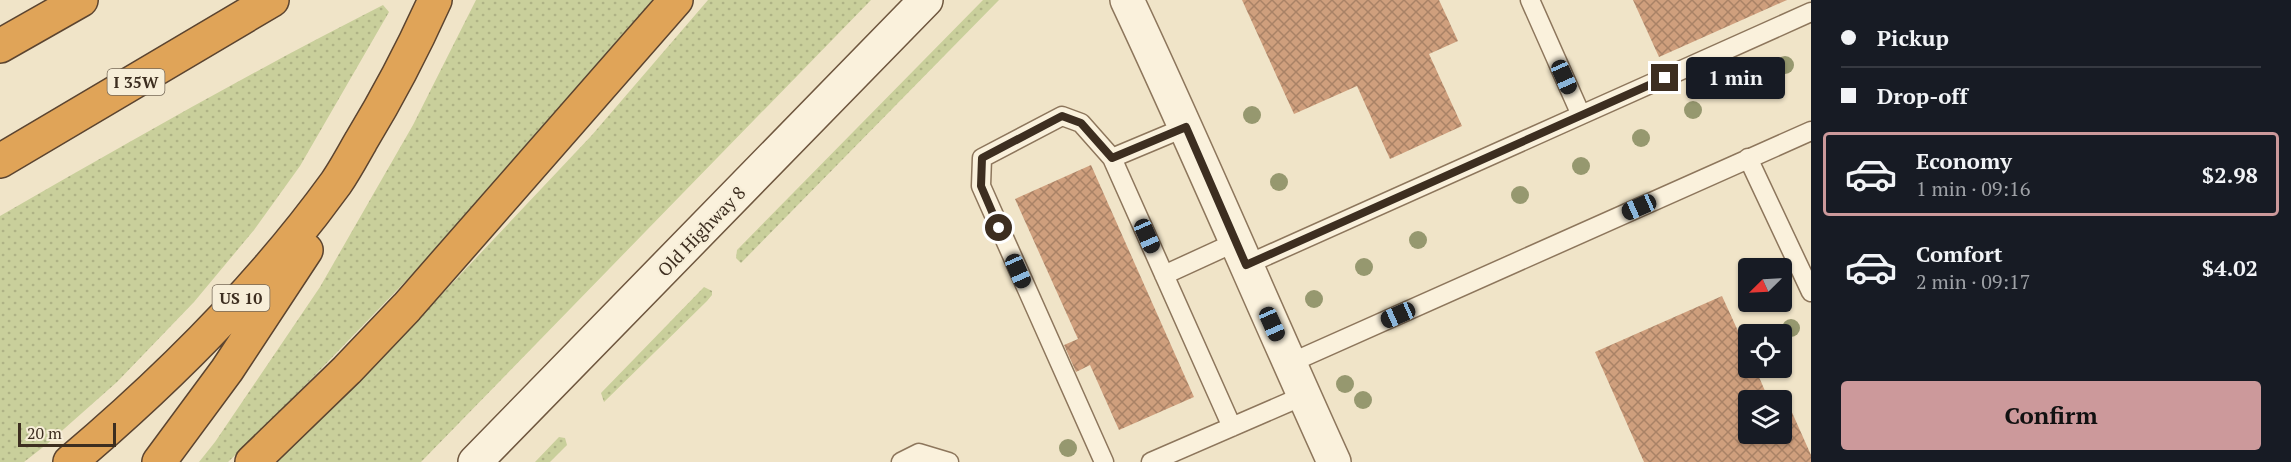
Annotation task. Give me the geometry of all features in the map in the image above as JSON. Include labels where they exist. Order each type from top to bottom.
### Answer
[{"type":"highway","points":[[0,46],[81,0]]},
{"type":"highway","name":"I 35W","points":[[0,161],[272,0]]},
{"type":"highway","name":"US 10","points":[[70,462],[134,408],[208,335],[277,258],[336,182],[407,62],[435,0]]},
{"type":"highway","points":[[252,462],[407,308],[676,0]]},
{"type":"highway","points":[[159,462],[227,370],[301,258],[337,198],[381,108]]},
{"type":"street","name":"Old Highway 8","points":[[475,462],[926,0]]},
{"type":"street","points":[[1127,0],[1186,127],[1288,364],[1335,461]]},
{"type":"lane","points":[[1530,0],[1581,116]]},
{"type":"lane","points":[[1164,275],[1241,253],[1581,116],[1811,12]]},
{"type":"lane","points":[[1104,462],[981,186],[982,158],[1062,116],[1081,123],[1112,158],[1232,427]]},
{"type":"lane","points":[[1112,158],[1186,127]]},
{"type":"lane","points":[[1288,364],[1811,131]]},
{"type":"lane","points":[[1748,158],[1811,292]]},
{"type":"lane","points":[[1151,462],[1304,396]]},
{"type":"lane","points":[[901,462],[919,453],[949,462]]},
{"type":"green space","points":[[476,0],[661,0],[509,174],[264,428],[228,462],[199,462],[320,287],[413,125]]},
{"type":"green space","points":[[708,0],[871,0],[421,462],[274,462],[410,328],[592,135]]},
{"type":"green space","points":[[983,0],[999,0],[741,263],[736,258],[737,250]]},
{"type":"green space","points":[[383,5],[389,12],[300,166],[254,230],[194,302],[117,382],[47,444],[24,462],[0,462],[0,216],[238,82]]},
{"type":"green space","points":[[704,287],[712,291],[707,301],[604,402],[601,393]]},
{"type":"green space","points":[[559,437],[565,438],[567,445],[550,462],[535,462]]},
{"type":"building","points":[[1242,0],[1439,0],[1458,41],[1429,54],[1462,126],[1390,159],[1357,86],[1294,114]]},
{"type":"building","points":[[1633,0],[1787,0],[1659,57]]},
{"type":"building","points":[[1091,165],[1194,397],[1119,430],[1090,365],[1076,372],[1064,345],[1078,339],[1015,199]]},
{"type":"building","points":[[1722,296],[1738,331],[1738,378],[1759,378],[1765,390],[1738,390],[1738,444],[1792,444],[1792,412],[1811,455],[1811,462],[1644,462],[1595,352]]},
{"type":"route","points":[[999,228],[981,186],[982,158],[1062,116],[1081,123],[1112,158],[1186,127],[1246,265],[1665,78]]}]
